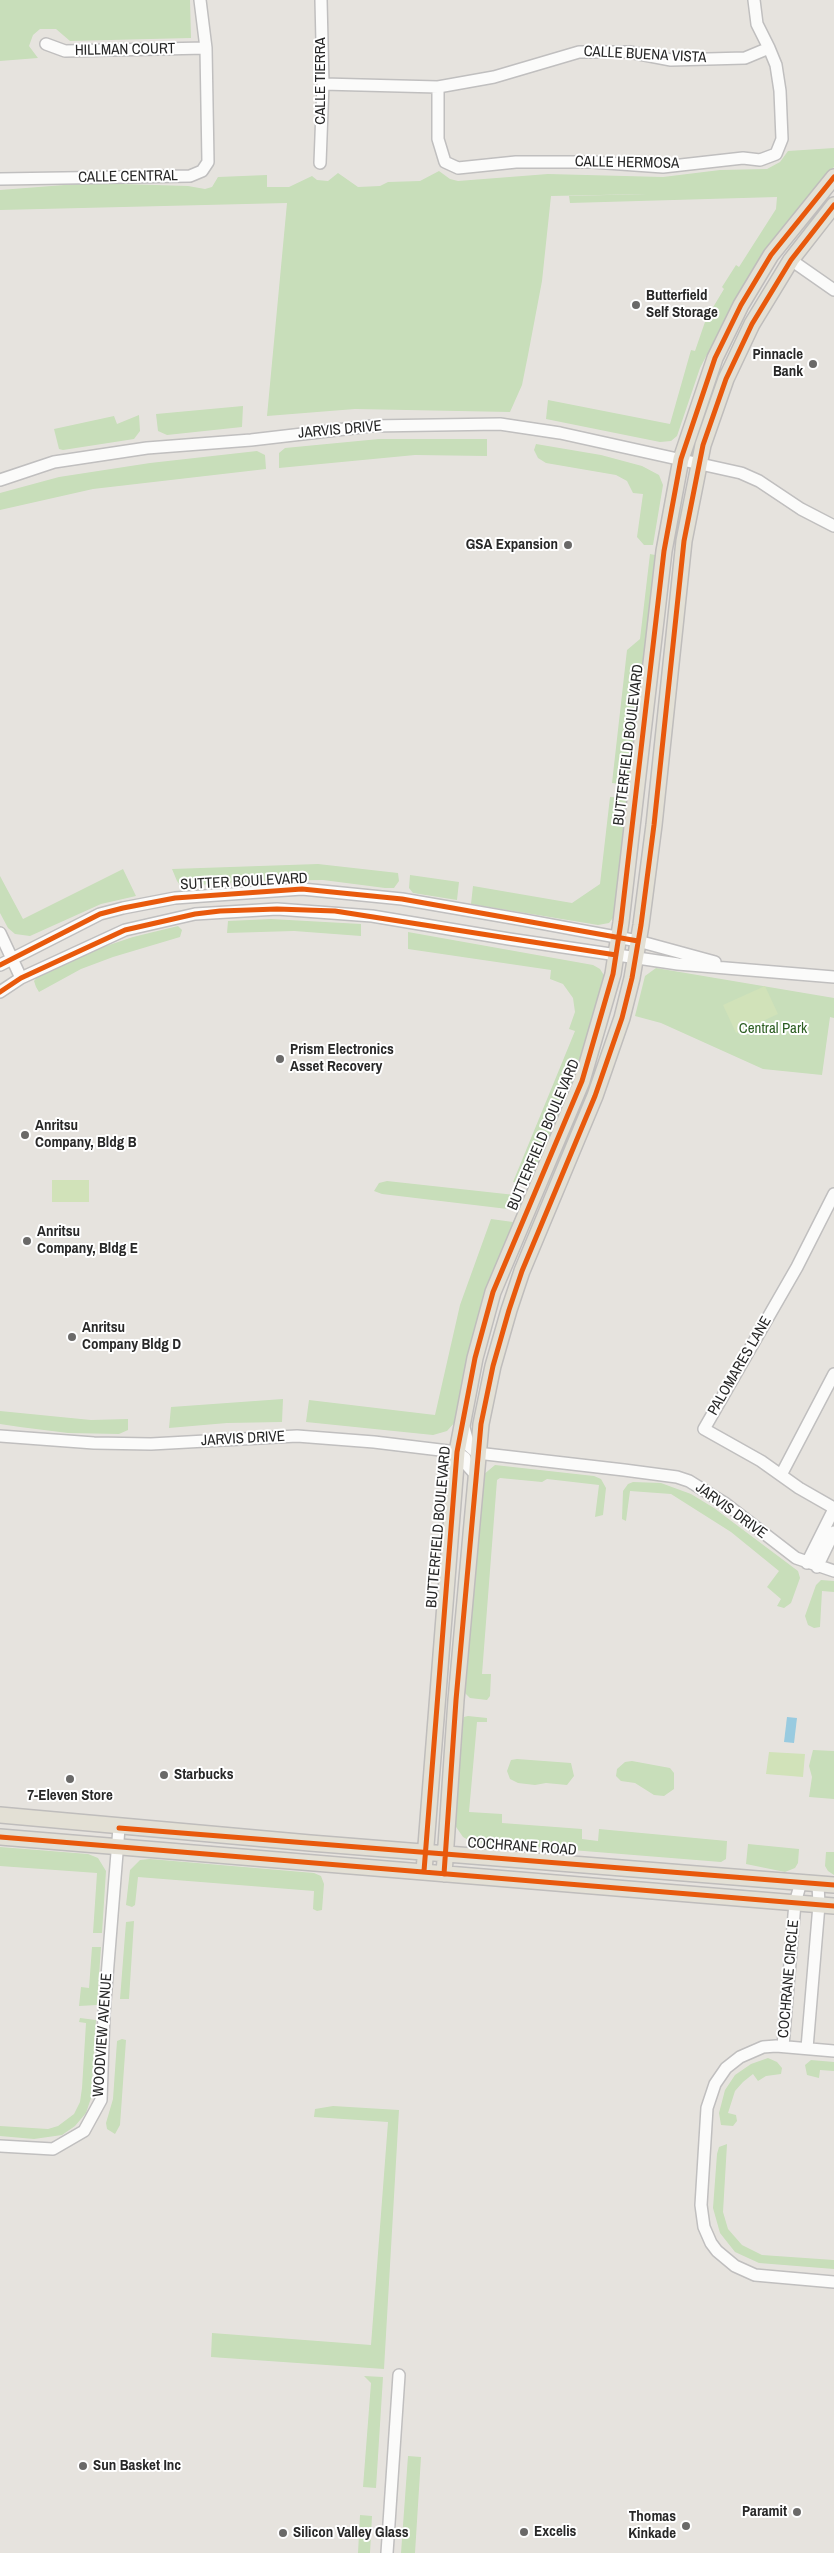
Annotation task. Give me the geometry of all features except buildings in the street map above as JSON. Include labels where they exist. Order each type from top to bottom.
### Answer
[{"type":"main road","name":"BUTTERFIELD BOULEVARD","points":[[424,1871],[457,1452],[475,1358],[492,1292],[582,1081],[597,1036],[616,955],[664,551],[681,459],[715,358],[741,305],[771,255],[834,177]]},
{"type":"main road","name":"BUTTERFIELD BOULEVARD","points":[[444,1874],[444,1854],[475,1474],[492,1366],[508,1310],[522,1271],[595,1096],[622,1018],[638,941],[655,815],[684,541],[703,445],[726,379],[752,324],[791,260],[834,205]]},
{"type":"main road","name":"COCHRANE ROAD","points":[[0,1816],[119,1828],[834,1885]]},
{"type":"main road","points":[[0,1837],[827,1905]]},
{"type":"street","name":"CALLE CENTRAL","points":[[0,179],[190,176],[202,171],[208,162],[206,48],[200,0]]},
{"type":"street","name":"CALLE TIERRA","points":[[320,163],[323,84],[321,0]]},
{"type":"street","points":[[754,0],[757,24],[769,48]]},
{"type":"street","name":"HILLMAN COURT","points":[[46,44],[65,51],[206,48]]},
{"type":"street","name":"CALLE BUENA VISTA","points":[[323,84],[438,87],[494,77],[579,52],[629,52],[671,60],[745,58],[769,48]]},
{"type":"street","name":"CALLE HERMOSA","points":[[438,87],[438,139],[445,162],[458,168],[516,162],[592,162],[663,167],[743,158],[760,160],[776,154],[782,139],[780,91],[776,65],[769,48]]},
{"type":"street","points":[[791,260],[834,290]]},
{"type":"street","name":"JARVIS DRIVE","points":[[0,480],[54,462],[147,448],[251,440],[370,426],[500,424],[560,433],[741,473],[759,481],[801,509],[834,526]]},
{"type":"street","name":"SUTTER BOULEVARD","points":[[0,965],[100,914],[123,908],[174,898],[302,889],[402,899],[638,941],[677,950],[733,968]]},
{"type":"street","name":"SUTTER BOULEVARD","points":[[0,992],[21,978],[93,942],[132,928],[195,914],[277,909],[372,916],[635,959],[733,968]]},
{"type":"street","points":[[0,933],[21,978]]},
{"type":"street","points":[[733,968],[834,977]]},
{"type":"street","name":"PALOMARES LANE","points":[[834,1194],[829,1218],[786,1287],[704,1429],[834,1508]]},
{"type":"street","points":[[781,1475],[834,1374]]},
{"type":"street","points":[[463,1424],[469,1446],[477,1453]]},
{"type":"street","name":"JARVIS DRIVE","points":[[0,1436],[94,1443],[151,1444],[297,1436],[457,1452]]},
{"type":"street","points":[[457,1452],[462,1454],[475,1474]]},
{"type":"street","name":"JARVIS DRIVE","points":[[477,1453],[677,1477],[689,1481],[726,1504],[796,1558],[834,1571]]},
{"type":"street","points":[[812,1565],[834,1508]]},
{"type":"street","points":[[812,1565],[834,1532]]},
{"type":"street","name":"WOODVIEW AVENUE","points":[[0,2146],[54,2149],[84,2132],[100,2100],[119,1828]]},
{"type":"street","name":"COCHRANE CIRCLE","points":[[783,2046],[795,1903],[802,1882]]},
{"type":"street","name":"COCHRANE CIRCLE","points":[[807,2048],[827,1905],[818,1884]]},
{"type":"street","name":"COCHRANE CIRCLE","points":[[834,2051],[783,2046],[763,2047],[740,2057],[726,2068],[715,2084],[707,2115],[701,2216],[706,2234],[717,2252],[746,2272],[755,2275],[834,2282]]},
{"type":"street","points":[[387,2553],[400,2375]]},
{"type":"green space","points":[[0,0],[190,0],[191,38],[70,41],[56,29],[40,29],[33,35],[29,46],[38,58],[0,61]]},
{"type":"green space","points":[[834,148],[834,167],[812,191],[765,252],[730,310],[700,368],[677,436],[671,441],[660,442],[546,419],[548,400],[670,424],[691,350],[695,351],[706,319],[724,289],[722,287],[736,265],[739,267],[776,209],[777,197],[570,203],[569,196],[647,194],[551,196],[542,281],[528,355],[522,385],[510,412],[355,409],[267,416],[287,203],[0,210],[0,190],[90,183],[188,186],[205,189],[212,187],[218,177],[267,175],[267,187],[289,187],[312,176],[317,180],[328,181],[338,173],[358,187],[380,186],[388,182],[420,181],[439,171],[450,179],[458,181],[548,174],[663,177],[720,170],[767,169],[780,162],[788,151]]},
{"type":"green space","points":[[243,406],[242,427],[167,435],[158,431],[156,414]]},
{"type":"green space","points":[[139,415],[140,431],[134,439],[63,450],[59,449],[54,429],[114,416],[117,424]]},
{"type":"green space","points":[[379,439],[487,439],[487,456],[415,455],[279,468],[279,453],[285,448]]},
{"type":"green space","points":[[536,444],[601,455],[642,466],[659,475],[663,485],[653,545],[644,545],[637,537],[643,494],[633,493],[627,481],[616,475],[546,463],[538,458],[534,450]]},
{"type":"green space","points":[[257,451],[265,455],[266,469],[93,489],[0,510],[0,493],[59,477],[150,463]]},
{"type":"green space","points":[[650,554],[655,555],[632,780],[628,785],[612,783],[627,650],[640,639]]},
{"type":"green space","points":[[610,797],[630,798],[616,914],[609,923],[598,925],[471,904],[473,886],[572,903],[600,884]]},
{"type":"green space","points":[[318,864],[398,873],[399,881],[394,888],[323,880],[249,881],[187,886],[180,885],[172,869]]},
{"type":"green space","points":[[123,869],[136,896],[101,904],[30,936],[15,934],[8,928],[0,913],[0,876],[23,919]]},
{"type":"green space","points":[[410,875],[459,882],[457,900],[413,893],[409,888]]},
{"type":"green space","points":[[271,919],[361,924],[361,936],[294,931],[227,933],[228,921]]},
{"type":"green space","points":[[178,926],[182,930],[180,937],[113,957],[81,969],[39,992],[36,987],[34,981],[38,976],[82,954],[133,937]]},
{"type":"green space","points":[[408,932],[593,965],[600,969],[605,977],[586,1053],[531,1184],[513,1182],[575,1031],[569,1029],[575,1012],[573,998],[563,984],[550,979],[551,970],[408,949]]},
{"type":"green space","name":"Central Park","points":[[656,968],[834,998],[834,1018],[830,1017],[822,1075],[763,1069],[661,1023],[635,1016],[645,976]]},
{"type":"green space","points":[[765,986],[778,1014],[736,1033],[723,1005]]},
{"type":"green space","points":[[52,1180],[89,1180],[89,1202],[52,1202]]},
{"type":"green space","points":[[387,1181],[515,1195],[521,1198],[521,1206],[516,1210],[382,1194],[374,1191],[379,1183]]},
{"type":"green space","points":[[491,1219],[513,1222],[477,1323],[464,1370],[456,1421],[447,1431],[433,1435],[306,1422],[309,1400],[435,1415],[460,1305]]},
{"type":"green space","points":[[283,1399],[282,1422],[227,1423],[169,1428],[171,1407]]},
{"type":"green space","points":[[0,1411],[91,1420],[128,1419],[128,1430],[119,1434],[68,1433],[20,1427],[0,1424]]},
{"type":"green space","points":[[495,1465],[594,1476],[601,1479],[606,1488],[603,1515],[595,1517],[599,1485],[547,1479],[542,1482],[500,1478],[497,1480],[482,1674],[491,1674],[490,1696],[487,1700],[470,1698],[465,1693],[481,1490],[483,1475]]},
{"type":"green space","points":[[633,1482],[661,1483],[691,1494],[714,1508],[798,1571],[800,1578],[791,1603],[784,1608],[777,1606],[781,1599],[767,1587],[779,1571],[731,1532],[671,1494],[630,1491],[626,1521],[622,1519],[623,1491],[628,1484]]},
{"type":"green space","points":[[821,1580],[834,1581],[834,1592],[822,1591],[820,1627],[814,1628],[808,1625],[805,1616],[816,1585]]},
{"type":"green space","points":[[464,1717],[487,1718],[487,1722],[477,1722],[469,1812],[502,1814],[502,1823],[582,1829],[582,1839],[598,1841],[599,1829],[727,1841],[726,1859],[721,1862],[472,1842],[463,1837],[454,1824],[463,1721]]},
{"type":"green space","points":[[813,1750],[834,1751],[834,1799],[809,1797],[812,1777],[809,1766]]},
{"type":"green space","points":[[769,1752],[805,1754],[803,1777],[766,1774]]},
{"type":"green space","points":[[511,1760],[571,1763],[574,1776],[567,1785],[518,1783],[510,1779],[507,1771]]},
{"type":"green space","points":[[632,1761],[670,1768],[674,1773],[674,1789],[664,1796],[654,1795],[635,1783],[621,1781],[616,1776],[617,1769],[625,1762]]},
{"type":"green space","points":[[748,1844],[799,1849],[798,1863],[795,1868],[785,1872],[746,1864]]},
{"type":"green space","points":[[0,1847],[88,1854],[98,1858],[106,1871],[102,1933],[93,1933],[97,1873],[0,1866]]},
{"type":"green space","points":[[826,1852],[834,1852],[834,1875],[825,1866]]},
{"type":"green space","points":[[150,1859],[314,1873],[321,1876],[324,1884],[322,1910],[317,1911],[313,1909],[314,1891],[138,1877],[135,1905],[132,1907],[126,1905],[130,1870],[140,1860]]},
{"type":"green space","points":[[134,1921],[129,1999],[120,1999],[126,1922]]},
{"type":"green space","points":[[92,1947],[101,1947],[97,2005],[79,2006],[81,1987],[89,1988]]},
{"type":"green space","points":[[80,2018],[96,2020],[91,2098],[86,2113],[75,2126],[62,2135],[34,2139],[0,2136],[0,2126],[48,2129],[58,2126],[74,2114],[80,2102],[82,2088],[86,2023],[79,2022]]},
{"type":"green space","points":[[126,2040],[120,2125],[115,2134],[107,2129],[106,2123],[113,2099],[117,2041]]},
{"type":"green space","points":[[768,2058],[777,2062],[782,2068],[781,2074],[766,2076],[758,2081],[753,2074],[743,2082],[735,2091],[728,2113],[736,2115],[737,2121],[733,2126],[721,2125],[719,2113],[725,2090],[735,2075],[751,2064]]},
{"type":"green space","points":[[811,2060],[834,2062],[834,2071],[820,2070],[819,2078],[807,2075],[805,2065]]},
{"type":"green space","points":[[333,2106],[399,2110],[384,2369],[211,2357],[212,2333],[371,2345],[388,2122],[314,2117],[315,2109]]},
{"type":"green space","points":[[727,2144],[723,2212],[728,2229],[742,2245],[762,2255],[834,2260],[834,2269],[759,2263],[735,2252],[720,2233],[713,2208],[717,2154],[719,2147]]},
{"type":"green space","points":[[364,2376],[383,2377],[376,2488],[363,2487],[371,2383]]},
{"type":"green space","points":[[408,2456],[421,2457],[415,2553],[401,2553]]},
{"type":"green space","points":[[360,2515],[372,2516],[370,2553],[358,2553]]},
{"type":"water","points":[[787,1717],[797,1718],[794,1743],[784,1742]]},
{"type":"cycle path","points":[[424,1871],[457,1452],[475,1358],[493,1292],[582,1081],[613,974],[621,922],[664,551],[681,459],[715,358],[741,305],[771,255],[834,177]]},
{"type":"cycle path","points":[[444,1874],[456,1700],[481,1424],[493,1366],[522,1271],[595,1096],[622,1018],[632,978],[654,825],[684,541],[703,445],[726,379],[752,324],[791,260],[834,205]]},
{"type":"cycle path","points":[[0,965],[100,914],[123,908],[175,898],[302,889],[402,899],[638,941]]},
{"type":"cycle path","points":[[0,992],[21,978],[125,930],[195,914],[220,911],[277,909],[335,911],[616,955]]},
{"type":"cycle path","points":[[119,1828],[834,1885]]},
{"type":"cycle path","points":[[0,1837],[834,1906]]},
{"type":"place","name":"Butterfield Self Storage","points":[[636,305]]},
{"type":"place","name":"Pinnacle Bank","points":[[813,364]]},
{"type":"place","name":"GSA Expansion","points":[[568,545]]},
{"type":"place","name":"Prism Electronics Asset Recovery","points":[[280,1059]]},
{"type":"place","name":"Anritsu Company, Bldg B","points":[[25,1135]]},
{"type":"place","name":"Anritsu Company, Bldg E","points":[[27,1241]]},
{"type":"place","name":"Anritsu Company Bldg D","points":[[72,1337]]},
{"type":"place","name":"Starbucks","points":[[164,1775]]},
{"type":"place","name":"7-Eleven Store","points":[[70,1779]]},
{"type":"place","name":"Sun Basket Inc","points":[[83,2466]]},
{"type":"place","name":"Paramit","points":[[797,2512]]},
{"type":"place","name":"Thomas Kinkade","points":[[686,2526]]},
{"type":"place","name":"Excelis","points":[[524,2532]]},
{"type":"place","name":"Silicon Valley Glass","points":[[283,2533]]}]
